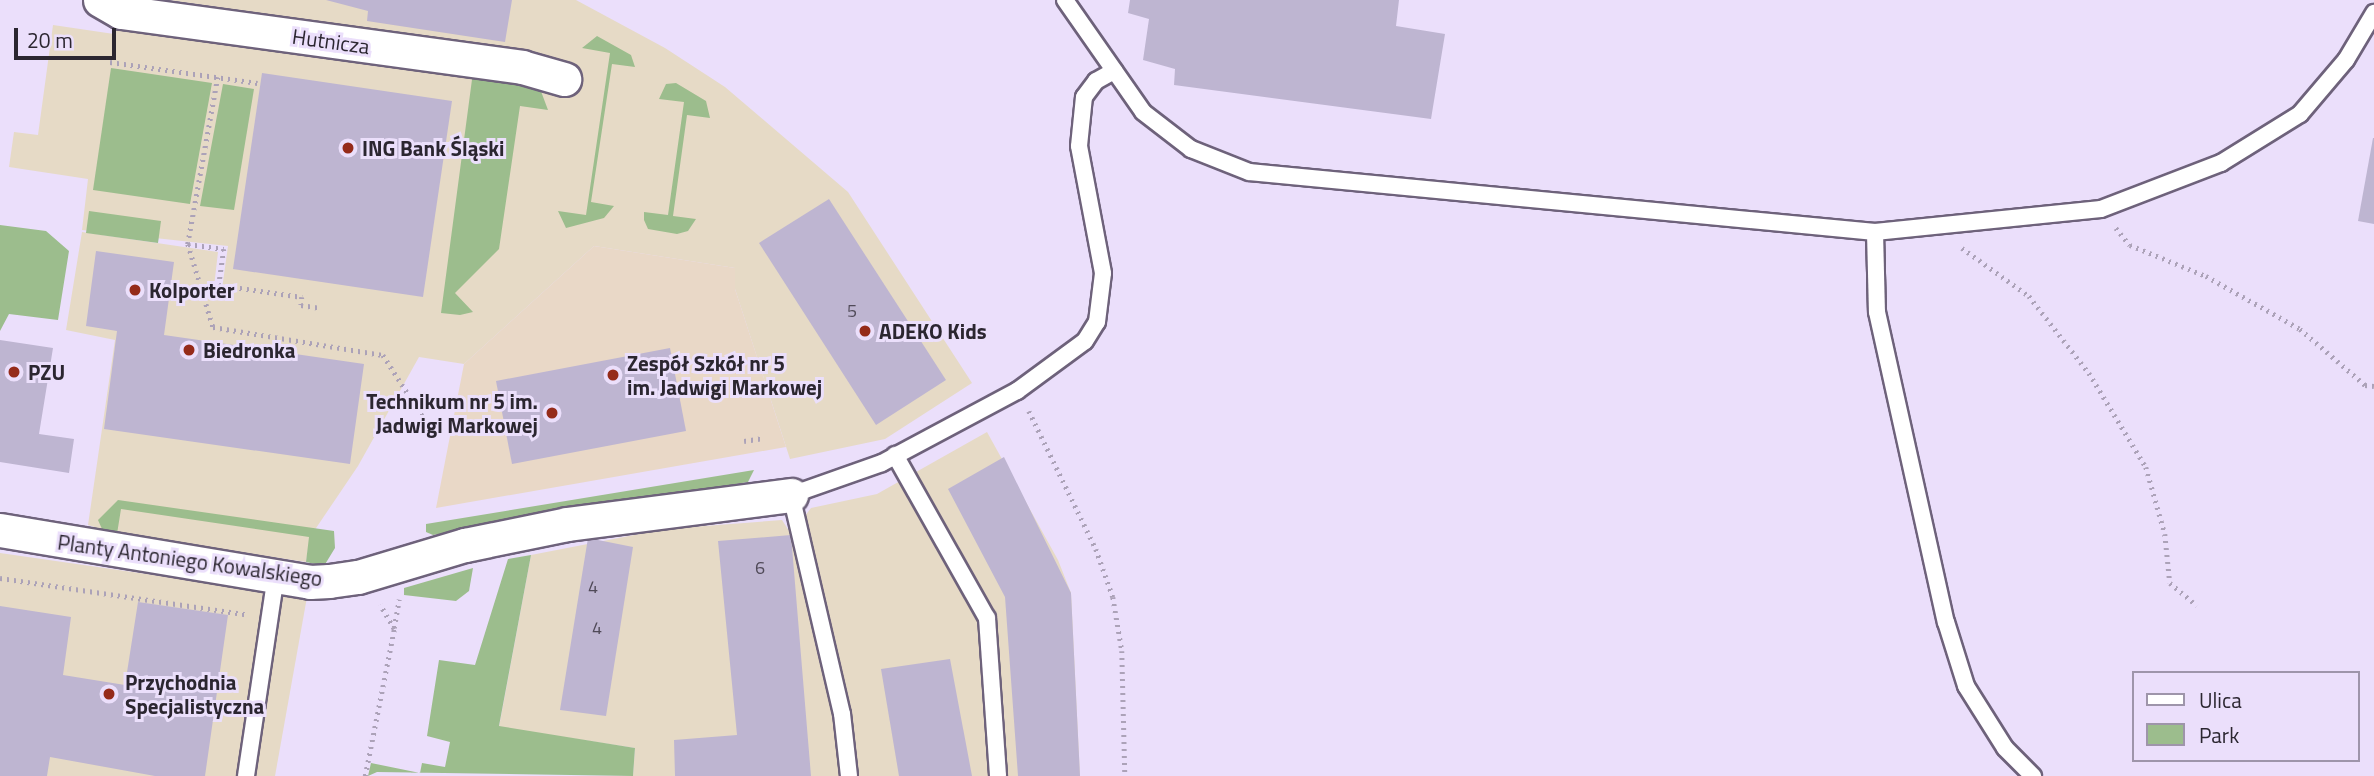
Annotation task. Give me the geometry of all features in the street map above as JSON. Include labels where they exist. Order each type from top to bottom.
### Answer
[{"type":"street","name":"Hutnicza","points":[[103,1],[121,12],[522,67],[564,79]]},
{"type":"street","name":"Planty Antoniego Kowalskiego","points":[[0,530],[310,582],[350,579],[502,536],[606,517],[792,495]]},
{"type":"lane","points":[[1065,0],[1143,112],[1191,149],[1249,172],[1875,232],[2101,209],[2221,163],[2300,114],[2346,60],[2374,13]]},
{"type":"lane","points":[[849,776],[842,714],[792,495],[859,474],[1017,391],[1068,357],[1097,322],[1102,272],[1079,146],[1084,97],[1096,81],[1114,71]]},
{"type":"lane","points":[[1875,232],[1877,312],[1946,622],[1966,686],[2006,748],[2033,776]]},
{"type":"lane","points":[[895,456],[987,618],[998,776]]},
{"type":"lane","points":[[246,776],[276,576]]},
{"type":"path","points":[[110,62],[258,83]]},
{"type":"path","points":[[218,77],[188,244],[213,327],[383,355],[425,420]]},
{"type":"path","points":[[2101,209],[2130,245],[2206,276],[2300,329],[2365,385],[2374,386]]},
{"type":"path","points":[[1925,227],[2029,296],[2088,373],[2146,467],[2165,534],[2170,583],[2197,606]]},
{"type":"path","points":[[188,244],[224,249],[219,285],[302,297],[301,306],[319,308]]},
{"type":"path","points":[[1017,391],[1096,549],[1113,597],[1122,651],[1125,776]]},
{"type":"path","points":[[744,442],[762,438]]},
{"type":"path","points":[[0,578],[270,618]]},
{"type":"path","points":[[373,593],[394,629]]},
{"type":"path","points":[[365,776],[400,595]]},
{"type":"shaded area","points":[[168,0],[576,0],[665,48],[725,87],[848,192],[972,383],[885,439],[790,459],[735,289],[735,268],[594,246],[464,364],[419,357],[358,466],[310,537],[306,562],[117,534],[88,525],[115,340],[66,330],[82,232],[218,252],[214,287],[222,289],[228,246],[82,230],[88,179],[9,167],[14,132],[38,135],[53,25],[114,34],[116,19],[525,51]]},
{"type":"shaded area","name":"Zespół Szkół nr 5 im. Jadwigi Markowej","points":[[594,246],[735,268],[735,289],[786,447],[436,508],[464,364]]},
{"type":"shaded area","points":[[987,432],[1058,560],[1071,593],[1080,776],[633,776],[635,748],[499,727],[531,555],[665,529],[782,520],[791,534],[811,508],[877,494]]},
{"type":"shaded area","points":[[0,553],[307,597],[275,776],[0,776]]},
{"type":"green space","points":[[597,36],[631,55],[635,67],[612,64],[591,202],[614,206],[604,218],[566,228],[558,211],[586,215],[610,53],[582,48]]},
{"type":"green space","points":[[111,68],[212,83],[190,204],[93,190]]},
{"type":"green space","points":[[473,72],[539,86],[548,110],[520,106],[499,249],[455,293],[473,312],[460,315],[441,313]]},
{"type":"green space","points":[[676,83],[706,101],[710,118],[687,115],[673,216],[696,219],[688,231],[677,234],[648,229],[644,220],[644,212],[668,215],[684,102],[659,99],[666,84]]},
{"type":"green space","points":[[223,84],[254,89],[234,210],[200,206]]},
{"type":"green space","points":[[89,211],[161,221],[158,243],[86,233]]},
{"type":"green space","points":[[0,225],[46,231],[69,251],[58,320],[9,314],[0,331]]},
{"type":"green space","points":[[754,470],[748,482],[433,535],[426,532],[426,524]]},
{"type":"green space","points":[[118,500],[334,531],[335,548],[324,566],[306,562],[309,537],[121,509],[117,534],[102,529],[98,520]]},
{"type":"green space","points":[[531,555],[499,726],[635,748],[633,776],[420,773],[422,763],[445,767],[450,742],[427,736],[439,660],[475,665],[508,559]]},
{"type":"green space","points":[[473,568],[469,591],[456,601],[404,595],[404,588]]},
{"type":"green space","points":[[371,763],[418,773],[377,772],[368,776]]},
{"type":"building","points":[[326,0],[512,0],[505,42],[367,21],[368,11]]},
{"type":"building","points":[[1130,0],[1399,0],[1396,26],[1445,34],[1431,119],[1174,85],[1175,69],[1143,60],[1149,19],[1128,13]]},
{"type":"building","name":"ING Bank Śląski","points":[[262,73],[452,101],[423,297],[233,269]]},
{"type":"building","points":[[2374,138],[2374,224],[2358,221]]},
{"type":"building","points":[[829,199],[946,380],[876,425],[759,243]]},
{"type":"building","name":"Biedronka","points":[[96,251],[174,262],[164,335],[364,364],[350,464],[104,429],[117,331],[86,326]]},
{"type":"building","points":[[0,340],[53,348],[39,434],[74,439],[69,473],[0,462]]},
{"type":"building","points":[[670,348],[686,431],[512,464],[496,381]]},
{"type":"building","points":[[1004,457],[1071,593],[1080,776],[1018,776],[1005,597],[948,489]]},
{"type":"building","points":[[791,535],[811,776],[675,776],[674,740],[737,735],[718,541]]},
{"type":"building","points":[[588,538],[633,547],[606,716],[560,710]]},
{"type":"building","name":"Przychodnia Specjalistyczna","points":[[138,602],[228,615],[205,776],[155,776],[50,757],[47,776],[0,776],[0,606],[71,617],[63,675],[125,685]]},
{"type":"building","points":[[950,659],[972,776],[899,776],[881,669]]},
{"type":"place","name":"ING Bank Śląski","points":[[348,148]]},
{"type":"place","name":"Kolporter","points":[[135,290]]},
{"type":"place","name":"ADEKO Kids","points":[[865,331]]},
{"type":"place","name":"Biedronka","points":[[189,350]]},
{"type":"place","name":"PZU","points":[[14,372]]},
{"type":"place","name":"Zespół Szkół nr 5 im. Jadwigi Markowej","points":[[613,375]]},
{"type":"place","name":"Technikum nr 5 im. Jadwigi Markowej","points":[[552,413]]},
{"type":"place","name":"Przychodnia Specjalistyczna","points":[[109,694]]}]
